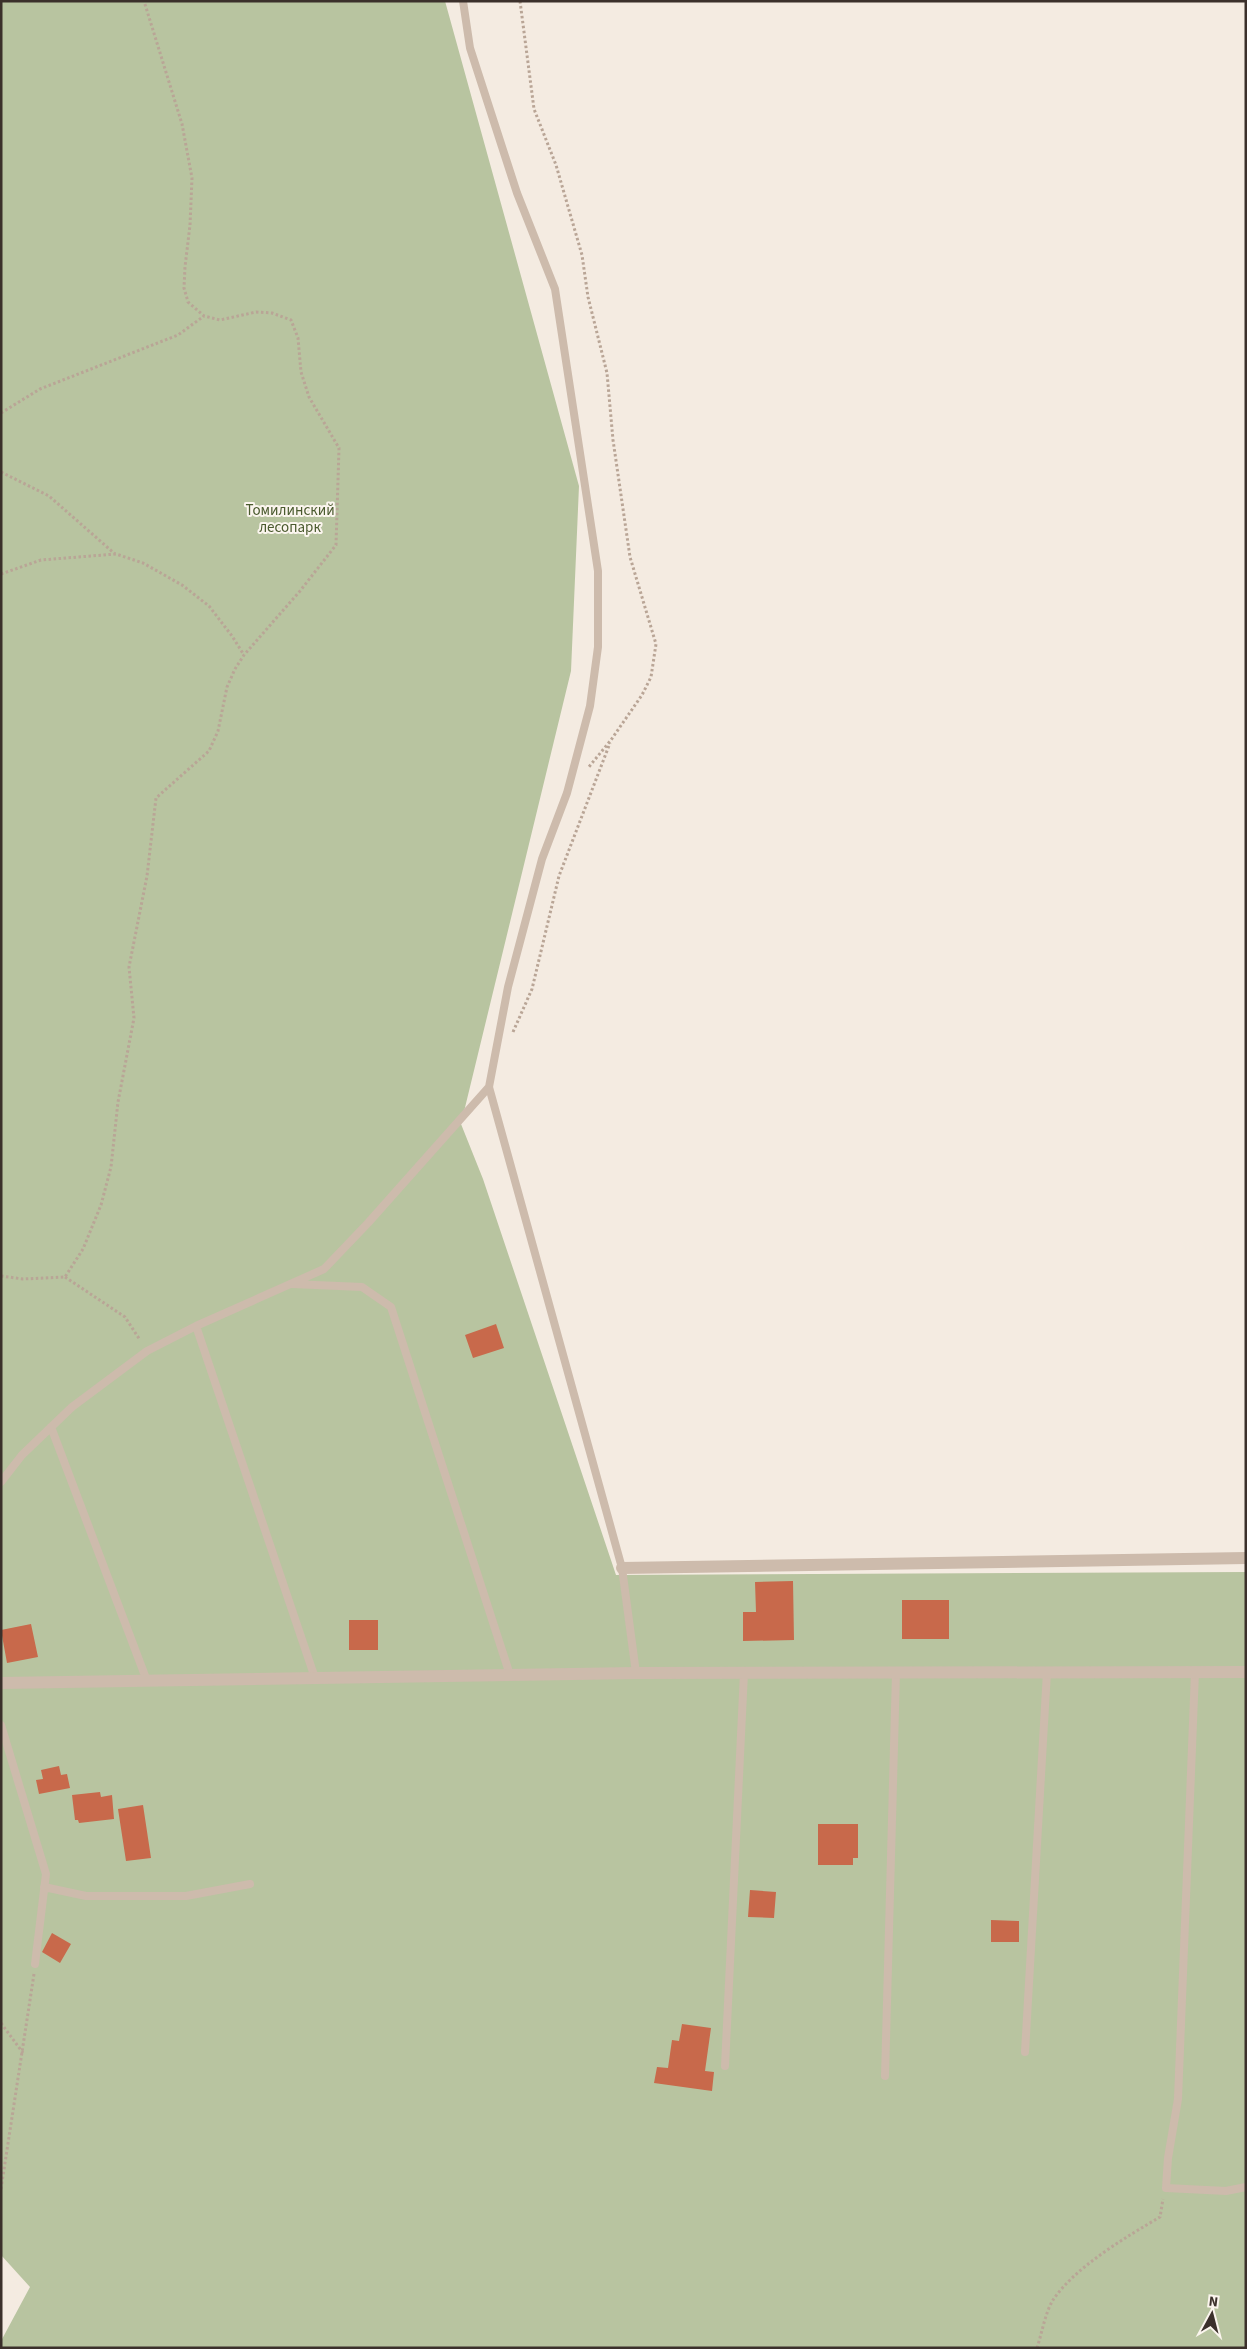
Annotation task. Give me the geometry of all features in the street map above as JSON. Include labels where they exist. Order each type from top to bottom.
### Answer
[{"type":"street","points":[[622,1568],[1246,1558]]},
{"type":"street","points":[[1,1683],[636,1673],[1246,1672]]},
{"type":"lane","points":[[462,1],[470,48],[517,193],[555,289],[598,571],[598,647],[590,706],[567,793],[542,859],[511,978],[489,1087],[622,1568],[636,1673]]},
{"type":"lane","points":[[1,1482],[22,1455],[72,1407],[147,1352],[196,1326],[324,1269],[375,1216],[489,1087]]},
{"type":"lane","points":[[290,1284],[362,1287],[391,1307],[510,1675]]},
{"type":"lane","points":[[196,1326],[315,1678]]},
{"type":"lane","points":[[51,1427],[147,1681]]},
{"type":"lane","points":[[1025,2052],[1047,1672]]},
{"type":"lane","points":[[1195,1672],[1178,2099],[1168,2158],[1166,2188],[1226,2191],[1246,2187]]},
{"type":"lane","points":[[725,2066],[744,1673]]},
{"type":"lane","points":[[885,2076],[896,1673]]},
{"type":"lane","points":[[1,1725],[46,1874],[36,1964]]},
{"type":"lane","points":[[44,1887],[86,1896],[186,1896],[250,1884]]},
{"type":"path","points":[[66,1277],[83,1249],[102,1205],[111,1167],[118,1102],[134,1018],[129,967],[147,876],[156,798],[209,751],[218,731],[227,687],[244,655],[300,591],[336,545],[339,448],[309,397],[301,372],[298,338],[290,320],[272,313],[256,312],[220,320],[204,316],[188,302],[184,288],[192,178],[182,124],[144,1]]},
{"type":"path","points":[[520,1],[534,109],[564,189],[582,255],[588,297],[607,373],[613,440],[630,557],[656,644],[651,677],[642,695],[611,740],[586,770]]},
{"type":"path","points":[[1,413],[40,389],[178,334],[204,316]]},
{"type":"path","points":[[1,472],[49,496],[116,554],[143,563],[182,585],[209,606],[244,655]]},
{"type":"path","points":[[1,574],[41,560],[116,554]]},
{"type":"path","points":[[511,1036],[516,1029],[532,989],[559,876],[611,740]]},
{"type":"path","points":[[1,1276],[23,1279],[66,1277],[125,1317],[147,1352]]},
{"type":"path","points":[[1,2189],[36,1964]]},
{"type":"path","points":[[1,2023],[23,2054]]},
{"type":"path","points":[[1037,2348],[1053,2301],[1073,2278],[1112,2246],[1160,2217],[1166,2188]]},
{"type":"green space","name":"Томилинский лесопарк","points":[[1,1],[445,1],[579,486],[571,671],[461,1124],[483,1179],[616,1575],[1246,1572],[1246,2348],[1,2348],[1,2341],[30,2287],[1,2255]]},
{"type":"building","points":[[496,1324],[504,1348],[473,1358],[465,1335]]},
{"type":"building","points":[[793,1581],[794,1640],[743,1641],[743,1612],[756,1612],[755,1582]]},
{"type":"building","points":[[902,1600],[949,1600],[949,1639],[902,1639]]},
{"type":"building","points":[[349,1620],[378,1620],[378,1650],[349,1650]]},
{"type":"building","points":[[31,1624],[38,1657],[7,1663],[1,1630]]},
{"type":"building","points":[[59,1766],[61,1775],[67,1774],[70,1788],[39,1794],[36,1780],[43,1779],[41,1770]]},
{"type":"building","points":[[100,1792],[101,1797],[112,1795],[114,1819],[79,1823],[78,1820],[75,1820],[72,1795]]},
{"type":"building","points":[[143,1805],[151,1858],[126,1861],[118,1809]]},
{"type":"building","points":[[818,1824],[858,1824],[858,1858],[853,1858],[853,1865],[818,1865]]},
{"type":"building","points":[[750,1890],[776,1892],[774,1918],[748,1917]]},
{"type":"building","points":[[991,1920],[1019,1921],[1019,1942],[991,1942]]},
{"type":"building","points":[[52,1933],[71,1944],[60,1963],[42,1952]]},
{"type":"building","points":[[682,2024],[711,2028],[705,2071],[714,2072],[712,2091],[654,2083],[657,2067],[668,2068],[672,2040],[679,2041]]}]
